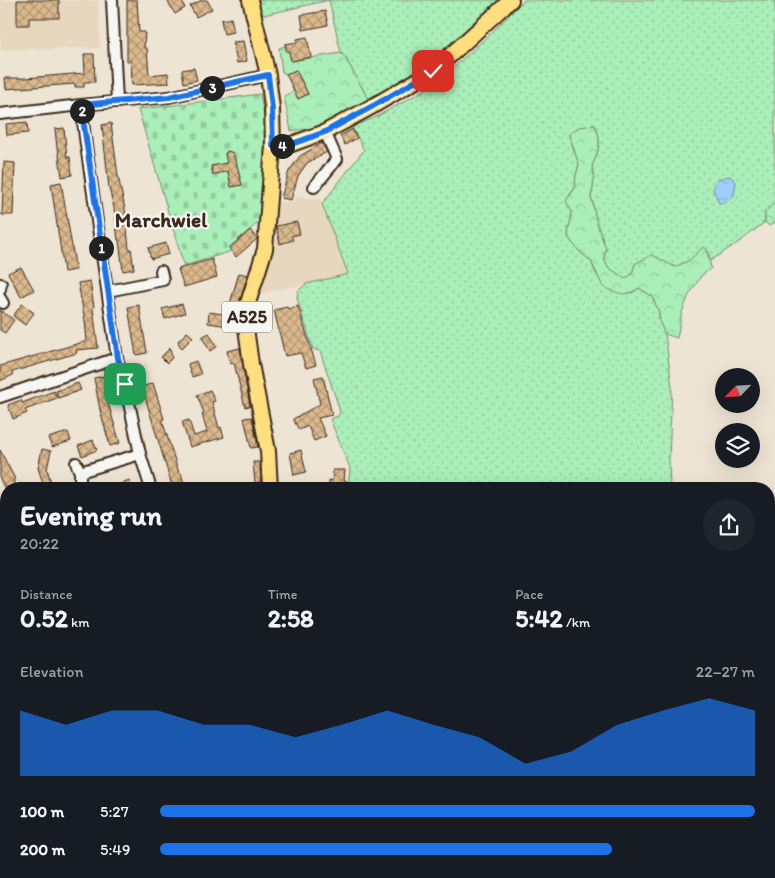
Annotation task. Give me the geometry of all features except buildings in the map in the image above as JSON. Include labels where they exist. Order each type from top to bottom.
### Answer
[{"type":"main road","name":"A525","points":[[250,0],[268,75],[272,108],[273,146],[265,249],[248,303],[246,328],[268,451],[270,482]]},
{"type":"main road","points":[[273,146],[289,145],[325,132],[433,71],[511,0]]},
{"type":"street","points":[[112,0],[117,102]]},
{"type":"street","points":[[0,114],[169,97],[268,75]]},
{"type":"street","points":[[81,105],[118,358],[140,454],[149,482]]},
{"type":"street","points":[[314,187],[340,160],[325,132]]},
{"type":"street","points":[[108,292],[163,280],[161,271]]},
{"type":"street","points":[[0,397],[118,358]]},
{"type":"street","points":[[79,482],[78,468],[140,454]]},
{"type":"shaded area","points":[[0,0],[98,0],[100,48],[0,50]]},
{"type":"shaded area","points":[[295,196],[321,200],[349,274],[259,294],[271,258],[277,201],[294,203]]},
{"type":"green space","points":[[257,0],[329,0],[264,15],[260,12]]},
{"type":"green space","points":[[329,0],[503,0],[441,59],[371,104],[341,53]]},
{"type":"green space","points":[[524,0],[775,0],[775,202],[765,212],[765,222],[710,261],[708,251],[701,249],[690,260],[674,268],[652,255],[635,264],[632,274],[625,279],[608,267],[604,258],[606,249],[597,224],[591,196],[594,175],[592,166],[599,146],[595,125],[587,126],[569,135],[579,165],[575,188],[570,194],[572,212],[568,235],[579,251],[591,261],[596,274],[632,293],[639,288],[652,296],[659,312],[660,323],[665,334],[672,387],[670,482],[349,482],[350,468],[330,419],[338,416],[340,413],[339,408],[320,351],[313,349],[297,298],[298,291],[306,284],[348,274],[322,204],[364,150],[352,127],[374,118],[440,80]]},
{"type":"green space","points":[[285,46],[287,51],[289,51],[291,61],[341,53],[371,104],[329,126],[291,131],[284,96],[294,91],[298,99],[308,94],[296,70],[286,74],[282,72],[279,48]]},
{"type":"green space","points":[[260,94],[268,137],[263,208],[259,214],[260,221],[229,248],[232,251],[184,266],[138,109]]},
{"type":"green space","points":[[595,125],[599,146],[592,166],[594,175],[591,196],[597,224],[606,249],[604,258],[608,267],[625,279],[632,274],[635,264],[652,255],[675,267],[690,260],[704,247],[707,250],[711,268],[701,276],[689,295],[682,312],[677,338],[665,334],[652,296],[639,288],[625,294],[603,287],[591,261],[579,251],[568,235],[572,212],[566,201],[575,188],[579,165],[569,134],[579,127]]},
{"type":"green space","points":[[775,202],[775,222],[769,226],[765,222],[765,212]]},
{"type":"water","points":[[730,176],[736,182],[734,195],[725,203],[719,203],[713,189],[717,179]]},
{"type":"district","name":"Marchwiel","points":[[161,220]]},
{"type":"route","points":[[125,384],[118,358],[81,105],[169,97],[268,75],[272,108],[273,146],[289,145],[325,132],[433,71]]}]
